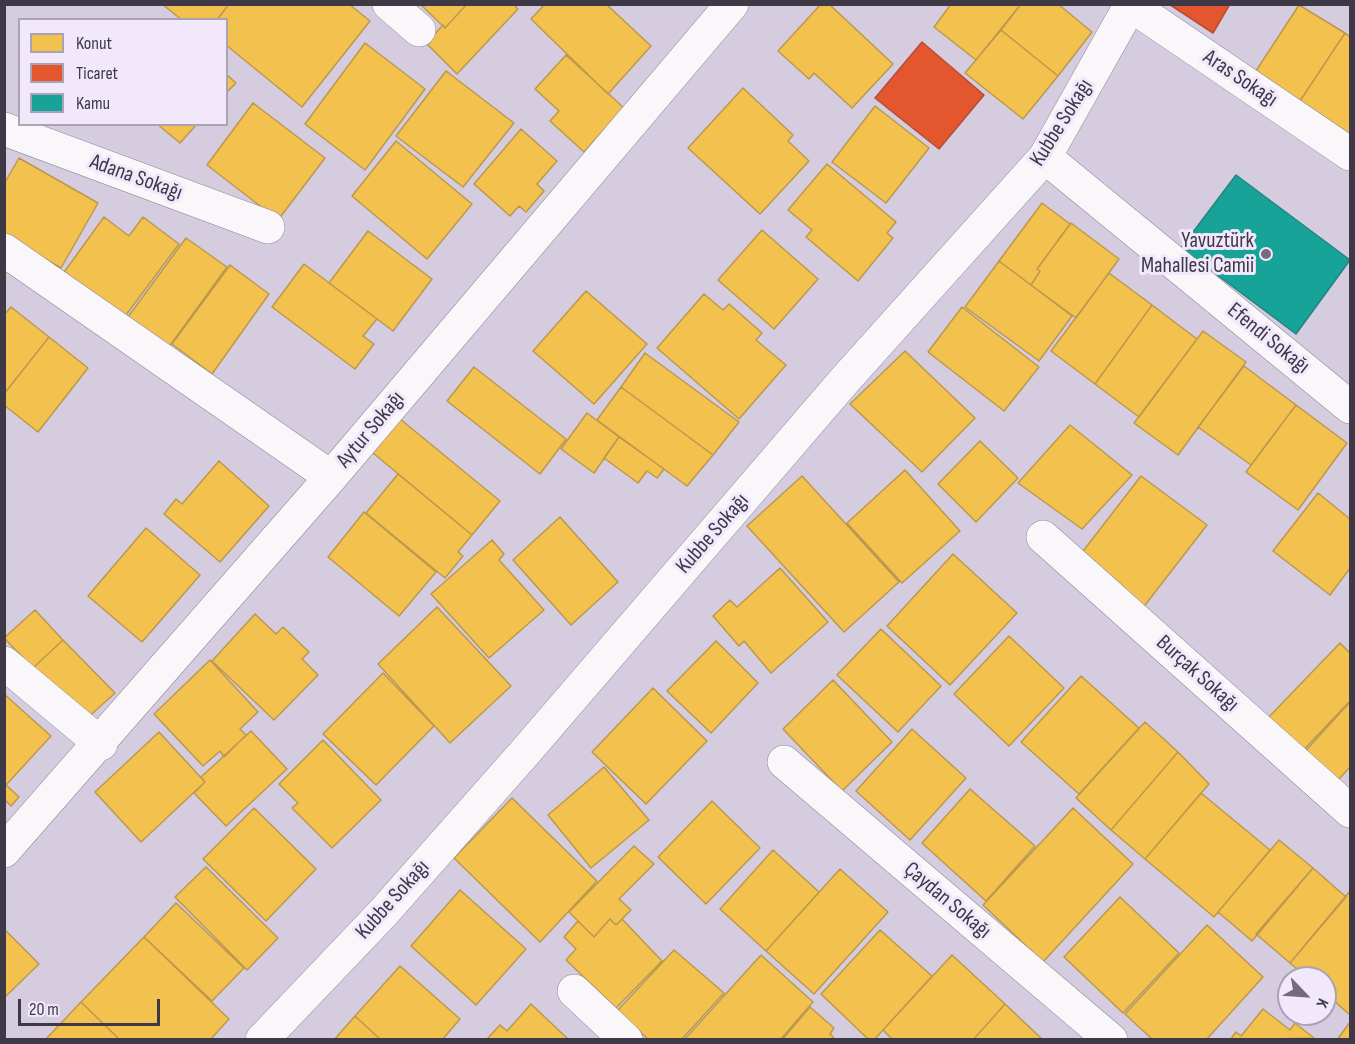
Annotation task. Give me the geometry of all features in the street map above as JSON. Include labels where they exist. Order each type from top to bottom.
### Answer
[{"type":"street","points":[[389,4],[419,30]]},
{"type":"street","name":"Aytur Sokağı","points":[[4,850],[101,744],[331,477],[732,4]]},
{"type":"street","name":"Aras Sokağı","points":[[1130,5],[1350,154]]},
{"type":"street","name":"Kubbe Sokağı","points":[[262,1040],[391,904],[527,750],[844,381],[1046,157],[1130,5]]},
{"type":"street","name":"Adana Sokağı","points":[[4,129],[268,227]]},
{"type":"street","name":"Efendi Sokağı","points":[[1046,157],[1350,406]]},
{"type":"street","points":[[4,250],[331,477]]},
{"type":"street","name":"Burçak Sokağı","points":[[1043,537],[1350,811]]},
{"type":"street","points":[[4,663],[101,744]]},
{"type":"street","name":"Çaydan Sokağı","points":[[784,762],[1111,1040]]},
{"type":"street","points":[[574,991],[626,1040]]},
{"type":"building: Konut","points":[[162,4],[229,4],[218,18],[180,18]]},
{"type":"building: Konut","points":[[229,4],[349,4],[370,21],[302,107],[228,47],[228,18],[218,18]]},
{"type":"building: Konut","points":[[420,4],[467,4],[445,28]]},
{"type":"building: Konut","points":[[467,4],[513,4],[518,9],[457,74],[426,43],[443,25],[445,28]]},
{"type":"building: Konut","points":[[545,4],[606,4],[651,46],[608,94],[531,19]]},
{"type":"building: Konut","points":[[821,4],[829,4],[893,64],[852,108],[814,73],[809,79],[778,51]]},
{"type":"building: Konut","points":[[951,4],[1021,4],[976,60],[934,27]]},
{"type":"building: Konut","points":[[1021,4],[1058,4],[1092,32],[1058,76],[1001,30]]},
{"type":"building: Konut","points":[[1299,5],[1345,33],[1296,107],[1252,77]]},
{"type":"building: Konut","points":[[1001,30],[1058,76],[1023,119],[965,73]]},
{"type":"building: Konut","points":[[1345,33],[1350,37],[1350,143],[1296,107]]},
{"type":"building: Konut","points":[[365,43],[425,89],[365,170],[305,124]]},
{"type":"building: Konut","points":[[566,55],[624,108],[584,152],[550,121],[559,111],[535,89]]},
{"type":"building: Konut","points":[[446,71],[514,123],[463,187],[396,136]]},
{"type":"building: Konut","points":[[228,76],[236,83],[228,91]]},
{"type":"building: Konut","points":[[743,88],[793,135],[788,141],[809,161],[760,214],[688,148]]},
{"type":"building: Konut","points":[[253,103],[325,158],[278,220],[207,165]]},
{"type":"building: Konut","points":[[875,106],[929,148],[886,203],[832,162]]},
{"type":"building: Konut","points":[[159,126],[195,126],[180,143]]},
{"type":"building: Konut","points":[[521,129],[557,161],[537,184],[544,191],[526,212],[519,206],[510,216],[474,184]]},
{"type":"building: Konut","points":[[396,141],[472,204],[427,259],[352,196]]},
{"type":"building: Konut","points":[[19,158],[98,203],[61,268],[4,236],[4,184]]},
{"type":"building: Konut","points":[[827,164],[896,222],[887,233],[893,238],[858,281],[806,237],[812,230],[788,210]]},
{"type":"building: Konut","points":[[1042,203],[1070,224],[1037,269],[1040,271],[1031,285],[999,261]]},
{"type":"building: Konut","points":[[104,217],[129,236],[143,217],[179,244],[123,319],[62,275]]},
{"type":"building: Konut","points":[[1071,223],[1119,259],[1076,318],[1031,285],[1040,271],[1037,269]]},
{"type":"building: Konut","points":[[762,230],[818,279],[774,329],[718,280]]},
{"type":"building: Konut","points":[[368,231],[432,279],[393,331],[329,283]]},
{"type":"building: Konut","points":[[186,238],[227,267],[166,351],[125,321]]},
{"type":"building: Konut","points":[[999,261],[1072,316],[1039,361],[965,307]]},
{"type":"building: Konut","points":[[304,264],[377,319],[363,336],[374,344],[355,369],[272,307]]},
{"type":"building: Konut","points":[[230,265],[269,294],[212,374],[172,344]]},
{"type":"building: Konut","points":[[1109,273],[1152,305],[1095,384],[1051,351]]},
{"type":"building: Konut","points":[[586,291],[647,344],[594,404],[533,351]]},
{"type":"building: Konut","points":[[704,294],[723,310],[729,304],[762,333],[756,340],[786,365],[739,419],[657,348]]},
{"type":"building: Konut","points":[[1152,305],[1197,339],[1139,417],[1095,384]]},
{"type":"building: Konut","points":[[11,307],[49,337],[4,394],[4,315]]},
{"type":"building: Konut","points":[[962,307],[1039,367],[1004,411],[928,352]]},
{"type":"building: Konut","points":[[1203,331],[1246,362],[1178,455],[1134,423]]},
{"type":"building: Konut","points":[[49,337],[88,368],[38,432],[4,405],[4,394]]},
{"type":"building: Konut","points":[[905,351],[975,418],[922,472],[850,404]]},
{"type":"building: Konut","points":[[645,353],[739,422],[713,455],[621,387]]},
{"type":"building: Konut","points":[[1244,366],[1296,405],[1251,465],[1198,427]]},
{"type":"building: Konut","points":[[474,367],[566,439],[540,474],[447,401]]},
{"type":"building: Konut","points":[[621,387],[713,455],[687,486],[597,420]]},
{"type":"building: Konut","points":[[1296,405],[1347,443],[1298,510],[1246,472]]},
{"type":"building: Konut","points":[[587,413],[619,437],[594,473],[561,449]]},
{"type":"building: Konut","points":[[394,414],[500,501],[472,535],[367,448]]},
{"type":"building: Konut","points":[[1070,425],[1132,475],[1082,529],[1018,483]]},
{"type":"building: Konut","points":[[619,437],[664,469],[657,478],[647,471],[638,483],[604,458]]},
{"type":"building: Konut","points":[[980,441],[1018,478],[976,522],[938,484]]},
{"type":"building: Konut","points":[[219,461],[269,506],[220,562],[164,514],[176,499],[182,504]]},
{"type":"building: Konut","points":[[905,470],[960,531],[902,583],[847,523]]},
{"type":"building: Konut","points":[[398,474],[472,535],[458,552],[463,556],[445,578],[366,513]]},
{"type":"building: Konut","points":[[802,476],[899,582],[844,632],[747,526]]},
{"type":"building: Konut","points":[[1141,476],[1207,525],[1142,609],[1077,559]]},
{"type":"building: Konut","points":[[1318,493],[1350,519],[1350,568],[1330,595],[1273,551]]},
{"type":"building: Konut","points":[[364,512],[436,572],[399,616],[328,557]]},
{"type":"building: Konut","points":[[560,517],[618,582],[571,625],[513,560]]},
{"type":"building: Konut","points":[[146,528],[200,575],[142,642],[88,596]]},
{"type":"building: Konut","points":[[492,540],[504,554],[499,560],[544,610],[489,658],[431,594]]},
{"type":"building: Konut","points":[[953,554],[1017,613],[950,685],[887,626]]},
{"type":"building: Konut","points":[[780,568],[828,622],[771,673],[744,641],[739,646],[713,616],[730,600],[737,607]]},
{"type":"building: Konut","points":[[437,607],[511,686],[450,743],[378,664]]},
{"type":"building: Konut","points":[[35,610],[63,640],[33,668],[4,638]]},
{"type":"building: Konut","points":[[255,614],[276,634],[283,627],[309,652],[302,659],[318,675],[274,720],[212,661]]},
{"type":"building: Konut","points":[[881,629],[941,686],[898,732],[837,675]]},
{"type":"building: Konut","points":[[1009,636],[1064,688],[1009,746],[954,694]]},
{"type":"building: Konut","points":[[63,640],[115,693],[83,722],[33,668]]},
{"type":"building: Konut","points":[[716,641],[758,683],[711,733],[667,691]]},
{"type":"building: Konut","points":[[1340,643],[1350,653],[1350,701],[1294,760],[1265,721]]},
{"type":"building: Konut","points":[[210,660],[258,712],[240,729],[246,735],[224,757],[220,751],[203,766],[154,714]]},
{"type":"building: Konut","points":[[383,673],[434,726],[376,785],[323,734]]},
{"type":"building: Konut","points":[[1081,676],[1139,728],[1079,794],[1021,742]]},
{"type":"building: Konut","points":[[833,680],[892,742],[842,791],[783,729]]},
{"type":"building: Konut","points":[[653,688],[707,741],[646,804],[592,752]]},
{"type":"building: Konut","points":[[4,694],[51,736],[6,785],[19,797],[11,806],[4,799]]},
{"type":"building: Konut","points":[[1350,702],[1350,767],[1331,788],[1299,758]]},
{"type":"building: Konut","points":[[1145,722],[1178,752],[1111,830],[1076,798]]},
{"type":"building: Konut","points":[[912,729],[966,778],[910,840],[856,791]]},
{"type":"building: Konut","points":[[251,731],[287,769],[226,826],[194,793],[205,782],[201,777]]},
{"type":"building: Konut","points":[[159,732],[205,782],[141,842],[95,792]]},
{"type":"building: Konut","points":[[323,740],[381,800],[332,848],[292,808],[298,803],[279,784]]},
{"type":"building: Konut","points":[[1178,752],[1209,784],[1145,859],[1111,830]]},
{"type":"building: Konut","points":[[604,767],[649,820],[591,868],[548,815]]},
{"type":"building: Konut","points":[[970,789],[1035,846],[986,901],[922,843]]},
{"type":"building: Konut","points":[[1201,793],[1270,850],[1214,917],[1145,859]]},
{"type":"building: Konut","points":[[512,798],[597,881],[540,942],[454,858]]},
{"type":"building: Konut","points":[[712,801],[760,848],[706,904],[658,857]]},
{"type":"building: Konut","points":[[254,808],[316,869],[266,921],[203,859]]},
{"type":"building: Konut","points":[[1073,808],[1133,864],[1043,962],[983,905]]},
{"type":"building: Konut","points":[[1279,840],[1313,868],[1252,941],[1218,912]]},
{"type":"building: Konut","points":[[634,846],[654,864],[619,899],[631,910],[616,925],[610,919],[594,937],[569,912]]},
{"type":"building: Konut","points":[[773,850],[819,892],[766,951],[720,909]]},
{"type":"building: Konut","points":[[206,867],[278,938],[247,970],[175,897]]},
{"type":"building: Konut","points":[[1313,868],[1346,897],[1290,963],[1256,934]]},
{"type":"building: Konut","points":[[840,869],[888,912],[814,994],[766,951]]},
{"type":"building: Konut","points":[[460,890],[526,949],[476,1005],[411,946]]},
{"type":"building: Konut","points":[[1350,891],[1350,1015],[1337,1004],[1337,966],[1294,966],[1290,963]]},
{"type":"building: Konut","points":[[1120,897],[1179,953],[1123,1013],[1064,957]]},
{"type":"building: Konut","points":[[176,903],[244,968],[212,1001],[144,937]]},
{"type":"building: Konut","points":[[610,919],[616,925],[622,919],[662,961],[616,1008],[566,960],[576,949],[564,937],[578,921],[594,937]]},
{"type":"building: Konut","points":[[1207,925],[1263,977],[1206,1040],[1153,1040],[1125,1014]]},
{"type":"building: Konut","points":[[4,929],[39,964],[4,998]]},
{"type":"building: Konut","points":[[880,930],[932,976],[874,1040],[869,1040],[821,994]]},
{"type":"building: Konut","points":[[144,937],[229,1019],[210,1040],[120,1040],[81,1002]]},
{"type":"building: Konut","points":[[674,950],[724,993],[681,1040],[649,1040],[617,1011]]},
{"type":"building: Konut","points":[[761,955],[813,1002],[780,1040],[684,1040]]},
{"type":"building: Konut","points":[[952,955],[1005,1004],[973,1040],[893,1040],[883,1030]]},
{"type":"building: Konut","points":[[400,966],[460,1019],[442,1040],[381,1040],[355,1016]]},
{"type":"building: Konut","points":[[81,1002],[120,1040],[45,1040]]},
{"type":"building: Konut","points":[[531,1004],[569,1040],[486,1040],[500,1025],[507,1031]]},
{"type":"building: Konut","points":[[1005,1004],[1043,1040],[973,1040]]},
{"type":"building: Konut","points":[[810,1007],[834,1028],[830,1034],[836,1040],[782,1040]]},
{"type":"building: Konut","points":[[1263,1009],[1277,1020],[1277,1026],[1285,1026],[1290,1030],[1293,1026],[1299,1026],[1314,1038],[1230,1040],[1236,1032],[1241,1036]]},
{"type":"building: Konut","points":[[355,1016],[381,1040],[334,1040]]},
{"type":"building: Konut","points":[[1350,1022],[1350,1040],[1337,1040]]},
{"type":"building: Ticaret","points":[[1169,4],[1230,4],[1213,33]]},
{"type":"building: Ticaret","points":[[922,42],[984,95],[939,149],[875,98]]},
{"type":"building: Kamu","name":"Yavuztürk Mahallesi Camii","points":[[1236,175],[1350,260],[1296,334],[1181,248]]},
{"type":"place","name":"Yavuztürk Mahallesi Camii","points":[[1266,254]]}]
